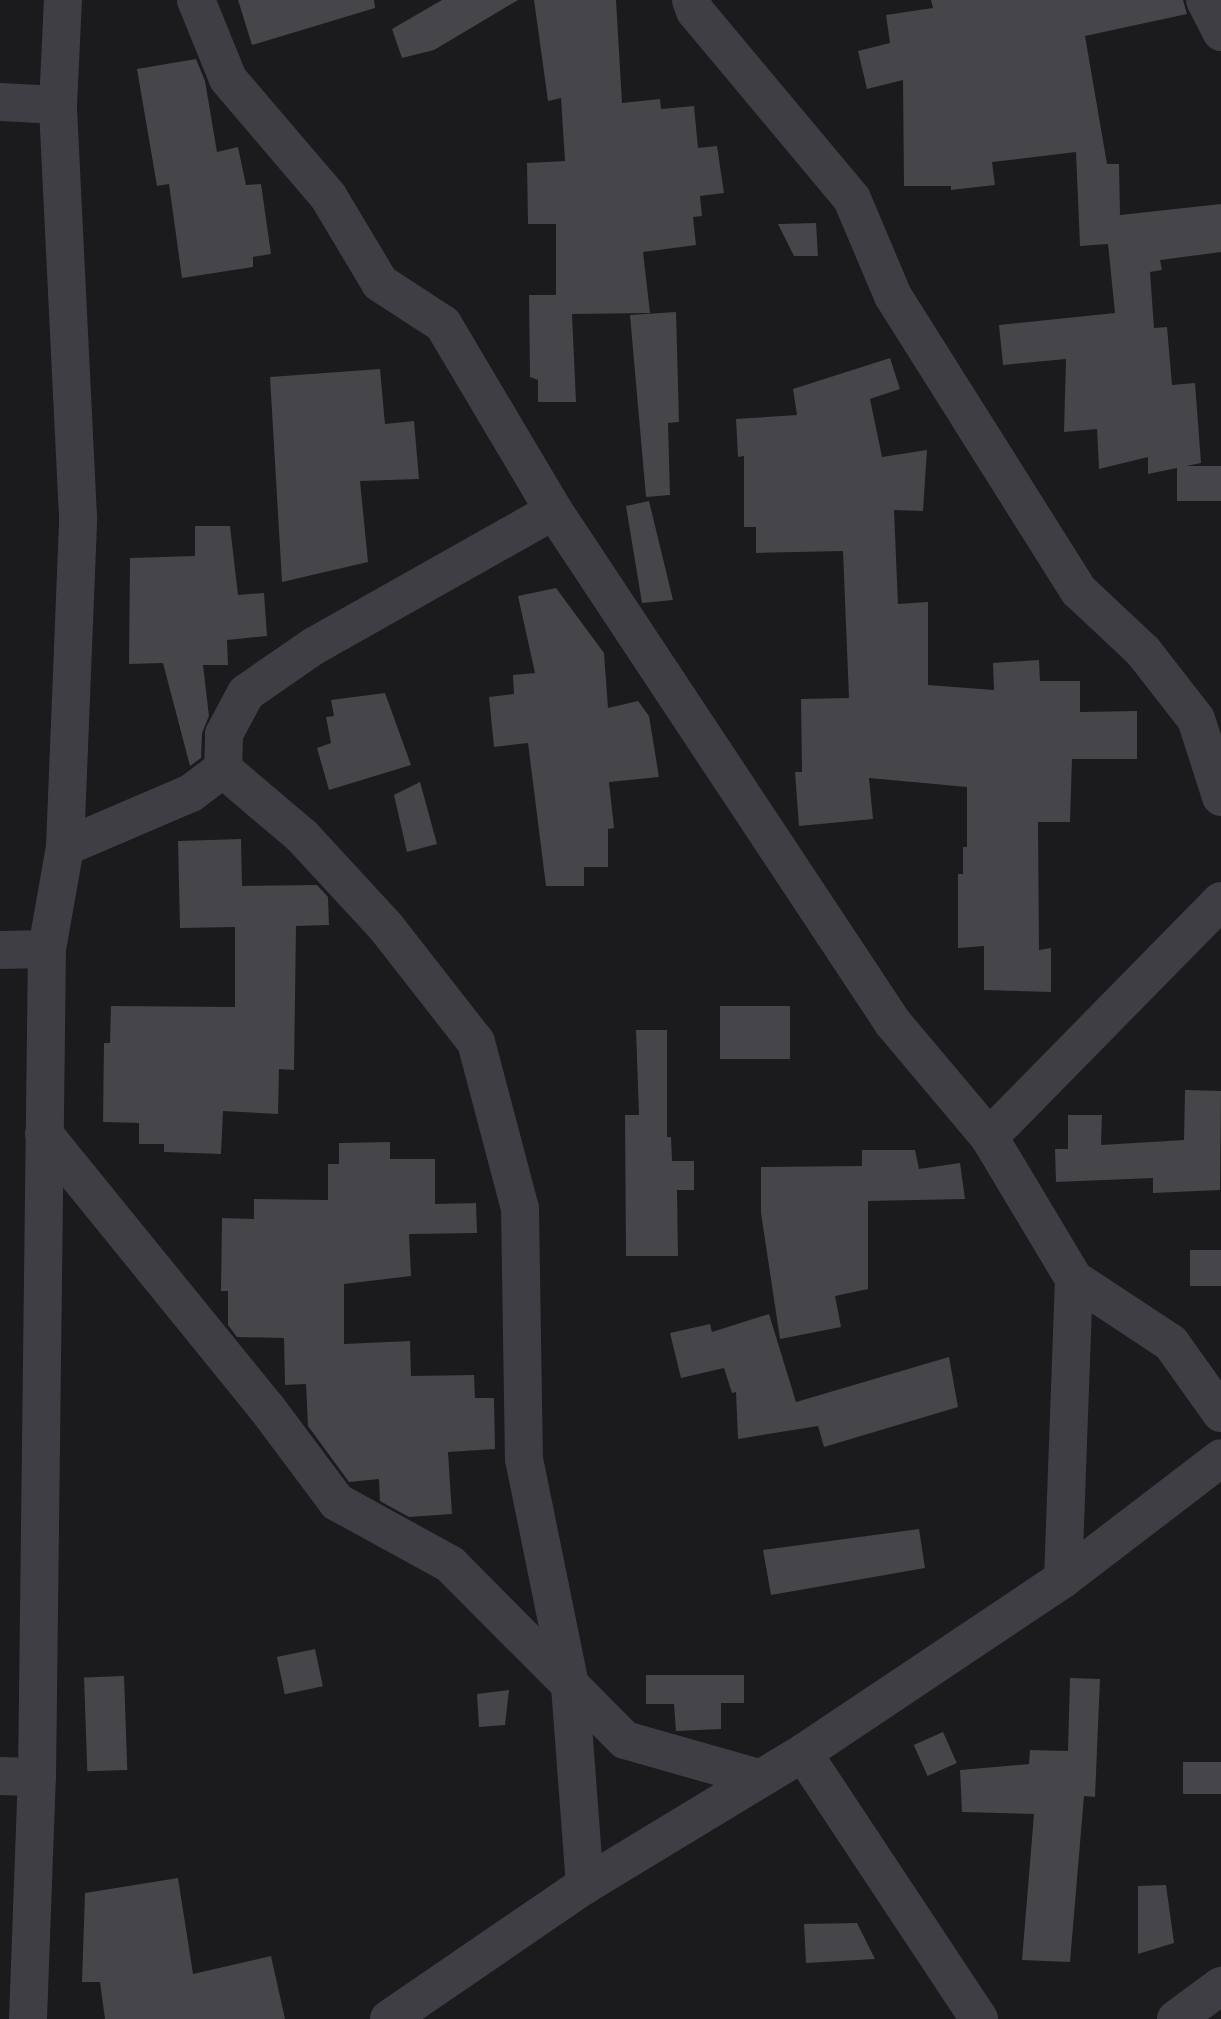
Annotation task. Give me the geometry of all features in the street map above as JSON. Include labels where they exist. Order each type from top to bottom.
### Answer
[{"type":"street","points":[[28,2019],[18,1777],[44,1134],[47,949],[65,847],[78,517],[58,106],[63,0]]},
{"type":"street","points":[[196,0],[228,79],[328,196],[380,283],[443,324],[554,511],[893,1023],[989,1137],[1074,1279],[1171,1343],[1221,1413]]},
{"type":"street","points":[[691,0],[695,11],[852,200],[893,296],[1079,591],[1143,651],[1196,719],[1221,797]]},
{"type":"street","points":[[1205,0],[1221,32]]},
{"type":"street","points":[[0,102],[58,106]]},
{"type":"street","points":[[554,511],[314,646],[246,693],[223,734],[223,769],[311,846],[386,927],[475,1042],[520,1208],[524,1459],[570,1686],[585,1885]]},
{"type":"street","points":[[65,847],[191,793],[223,769]]},
{"type":"street","points":[[989,1137],[1221,901]]},
{"type":"street","points":[[0,950],[47,949]]},
{"type":"street","points":[[44,1134],[266,1407],[337,1502],[450,1564],[625,1740],[758,1778]]},
{"type":"street","points":[[1063,1579],[1074,1279]]},
{"type":"street","points":[[389,2019],[585,1885],[803,1753],[1063,1579],[1221,1458]]},
{"type":"street","points":[[803,1753],[979,2019]]},
{"type":"street","points":[[1176,2019],[1221,1986]]},
{"type":"building","points":[[238,0],[374,0],[375,8],[252,45]]},
{"type":"building","points":[[442,0],[518,0],[434,50],[402,58],[392,29]]},
{"type":"building","points":[[534,0],[616,0],[622,103],[660,99],[661,109],[694,106],[698,148],[717,146],[724,193],[700,196],[702,216],[693,217],[696,245],[643,252],[650,313],[572,314],[576,402],[538,402],[538,380],[530,377],[529,295],[556,295],[556,224],[528,224],[527,163],[565,161],[561,98],[548,101]]},
{"type":"building","points":[[931,0],[1183,0],[1187,14],[1085,36],[1107,164],[1119,164],[1120,215],[1221,204],[1221,252],[1160,260],[1162,270],[1150,272],[1154,328],[1167,327],[1172,385],[1195,383],[1201,463],[1148,474],[1148,457],[1099,469],[1097,429],[1064,432],[1066,359],[1003,365],[999,325],[1115,313],[1108,244],[1080,246],[1076,152],[992,162],[995,185],[951,190],[951,186],[904,186],[903,80],[867,89],[858,51],[890,43],[886,15],[933,8]]},
{"type":"building","points":[[196,59],[205,81],[217,152],[238,147],[246,185],[261,184],[271,254],[253,257],[253,267],[182,278],[169,184],[157,186],[137,69]]},
{"type":"building","points":[[816,223],[818,256],[794,256],[778,224]]},
{"type":"building","points":[[676,312],[679,422],[668,423],[670,495],[646,497],[630,315]]},
{"type":"building","points":[[890,358],[900,389],[870,399],[882,457],[927,450],[923,511],[894,510],[898,604],[928,602],[928,685],[994,690],[993,663],[1039,660],[1040,681],[1080,681],[1080,712],[1137,711],[1137,759],[1072,759],[1070,822],[1038,822],[1039,950],[1051,948],[1051,992],[984,990],[984,946],[958,948],[958,874],[963,874],[963,847],[967,847],[967,787],[869,778],[873,819],[799,826],[795,772],[802,772],[801,699],[849,698],[843,551],[756,553],[756,527],[744,527],[744,456],[738,457],[736,419],[797,415],[793,389]]},
{"type":"building","points":[[380,369],[385,424],[414,421],[419,479],[360,481],[368,562],[282,582],[270,377]]},
{"type":"building","points":[[1177,466],[1221,466],[1221,501],[1177,501]]},
{"type":"building","points":[[649,501],[673,600],[642,603],[626,506]]},
{"type":"building","points":[[195,526],[230,526],[238,595],[264,593],[267,636],[227,640],[228,665],[203,665],[209,716],[202,733],[201,758],[190,766],[163,663],[129,664],[130,558],[195,556]]},
{"type":"building","points":[[556,588],[604,653],[608,708],[638,701],[649,716],[659,777],[609,782],[614,828],[608,829],[608,867],[584,867],[584,886],[546,886],[528,743],[494,747],[489,697],[514,694],[513,675],[535,673],[518,596]]},
{"type":"building","points":[[385,693],[411,765],[329,790],[317,748],[331,743],[326,717],[334,716],[331,700]]},
{"type":"building","points":[[420,782],[437,844],[407,852],[394,795]]},
{"type":"building","points":[[241,839],[242,886],[317,885],[328,897],[329,925],[296,926],[294,1070],[279,1069],[278,1114],[223,1111],[221,1154],[164,1152],[164,1144],[139,1144],[139,1123],[103,1122],[104,1043],[110,1043],[111,1006],[235,1007],[235,927],[180,928],[178,841]]},
{"type":"building","points":[[720,1006],[790,1006],[790,1059],[720,1059]]},
{"type":"building","points":[[636,1030],[667,1030],[667,1137],[671,1137],[672,1161],[694,1161],[694,1190],[677,1190],[678,1256],[626,1256],[625,1115],[639,1115]]},
{"type":"building","points":[[1185,1090],[1221,1091],[1220,1190],[1153,1193],[1153,1178],[1056,1182],[1055,1149],[1068,1149],[1068,1115],[1102,1115],[1101,1145],[1184,1140]]},
{"type":"building","points":[[390,1142],[390,1159],[435,1159],[435,1204],[476,1203],[477,1233],[409,1234],[411,1276],[344,1284],[344,1344],[410,1341],[411,1376],[474,1375],[475,1398],[494,1398],[495,1449],[448,1452],[452,1514],[409,1517],[380,1501],[379,1479],[349,1482],[308,1426],[306,1384],[285,1385],[284,1338],[237,1337],[228,1325],[228,1291],[221,1291],[222,1218],[254,1219],[254,1199],[328,1200],[328,1164],[339,1164],[339,1143]]},
{"type":"building","points":[[862,1150],[915,1150],[919,1169],[960,1163],[965,1199],[868,1201],[868,1289],[835,1296],[841,1327],[780,1339],[761,1213],[761,1167],[862,1166]]},
{"type":"building","points":[[1190,1250],[1221,1250],[1221,1286],[1190,1286]]},
{"type":"building","points":[[769,1314],[796,1402],[949,1357],[958,1407],[824,1447],[818,1426],[738,1439],[736,1392],[732,1393],[724,1368],[681,1378],[670,1333],[710,1324],[712,1332]]},
{"type":"building","points":[[919,1529],[925,1568],[771,1595],[763,1550]]},
{"type":"building","points":[[315,1649],[323,1686],[285,1694],[277,1657]]},
{"type":"building","points":[[646,1675],[744,1675],[744,1703],[721,1703],[721,1729],[676,1731],[674,1704],[646,1704]]},
{"type":"building","points":[[124,1676],[127,1770],[87,1771],[84,1677]]},
{"type":"building","points":[[1070,1678],[1100,1679],[1095,1797],[1084,1796],[1070,1962],[1022,1960],[1034,1814],[962,1812],[960,1770],[1029,1764],[1030,1750],[1068,1751]]},
{"type":"building","points":[[509,1690],[505,1725],[479,1727],[477,1694]]},
{"type":"building","points":[[943,1732],[957,1763],[928,1776],[914,1745]]},
{"type":"building","points":[[1183,1762],[1221,1762],[1221,1794],[1183,1794]]},
{"type":"building","points":[[178,1878],[193,1974],[271,1956],[285,2019],[105,2019],[100,1982],[82,1982],[85,1893]]},
{"type":"building","points":[[1166,1885],[1174,1943],[1138,1954],[1138,1886]]},
{"type":"building","points":[[857,1923],[875,1959],[806,1963],[804,1924]]}]
